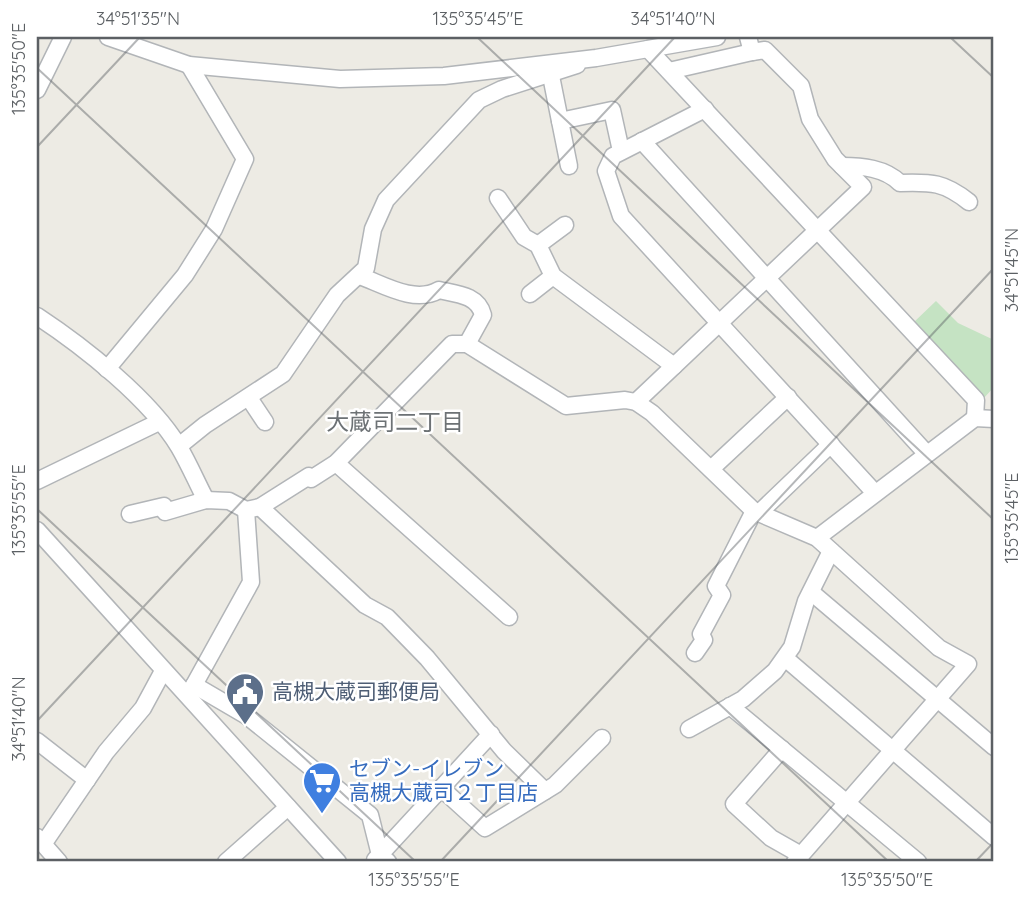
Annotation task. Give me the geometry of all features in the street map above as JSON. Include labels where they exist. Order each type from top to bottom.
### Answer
[{"type":"street","points":[[37,90],[63,37]]},
{"type":"street","points":[[108,37],[189,65],[340,79],[444,76],[596,58],[717,37]]},
{"type":"street","points":[[636,402],[863,187],[842,166],[810,119],[801,86],[765,50],[750,44],[668,71]]},
{"type":"street","points":[[648,49],[976,400],[975,418]]},
{"type":"street","points":[[178,446],[283,374],[337,295],[366,268],[373,229],[386,200],[479,100],[502,89],[551,76],[596,58]]},
{"type":"street","points":[[107,369],[185,275],[214,229],[245,159],[189,65]]},
{"type":"street","points":[[551,76],[569,166]]},
{"type":"street","points":[[705,109],[613,156],[606,171],[621,216],[875,493]]},
{"type":"street","points":[[560,121],[612,110],[621,151]]},
{"type":"street","points":[[642,141],[926,453]]},
{"type":"street","points":[[842,166],[875,169],[894,176],[900,183],[937,182],[951,187],[970,202]]},
{"type":"street","points":[[498,198],[524,237],[538,245],[553,276],[674,366]]},
{"type":"street","points":[[538,245],[565,225]]},
{"type":"street","points":[[360,276],[415,295],[427,297],[439,290],[471,298],[481,306],[483,315],[467,344]]},
{"type":"street","points":[[530,294],[553,276]]},
{"type":"street","points":[[37,316],[107,369],[159,422],[178,446],[206,500]]},
{"type":"street","points":[[253,508],[335,463],[452,344],[467,344],[566,406],[614,400],[636,402],[652,413],[757,512],[817,538],[939,648],[968,664],[798,859],[734,804],[782,749]]},
{"type":"street","points":[[711,469],[788,397]]},
{"type":"street","points":[[249,398],[265,422]]},
{"type":"street","points":[[817,538],[975,418],[994,419]]},
{"type":"street","points":[[37,481],[159,422]]},
{"type":"street","points":[[695,653],[704,640],[701,634],[722,595],[716,586],[757,512],[831,444]]},
{"type":"street","points":[[335,463],[509,617]]},
{"type":"street","points":[[130,514],[164,506],[165,512],[206,500],[229,501],[253,508],[365,605],[387,617],[427,658],[491,734],[556,791]]},
{"type":"street","points":[[190,691],[251,582],[253,508]]},
{"type":"street","points":[[37,530],[163,671],[190,691],[247,716],[370,815],[380,860]]},
{"type":"street","points":[[689,729],[730,706],[763,683],[785,658],[811,592],[831,551]]},
{"type":"street","points":[[811,592],[994,747]]},
{"type":"street","points":[[785,658],[994,837]]},
{"type":"street","points":[[59,862],[40,840],[106,752],[144,708],[163,671]]},
{"type":"street","points":[[190,691],[338,862]]},
{"type":"street","points":[[730,706],[918,862]]},
{"type":"street","points":[[380,860],[491,734]]},
{"type":"street","points":[[441,788],[485,828],[556,791],[602,738]]},
{"type":"street","points":[[37,741],[87,780]]},
{"type":"street","points":[[226,862],[288,807]]},
{"type":"green space","points":[[936,301],[958,323],[994,340],[994,387],[983,399],[913,323]]},
{"type":"place","name":"高槻大蔵司郵便局","points":[[245,726]]},
{"type":"place","name":"セブン-イレブン 高槻大蔵司２丁目店","points":[[322,815]]},
{"type":"district","name":"大蔵司二丁目","points":[[395,422]]}]
